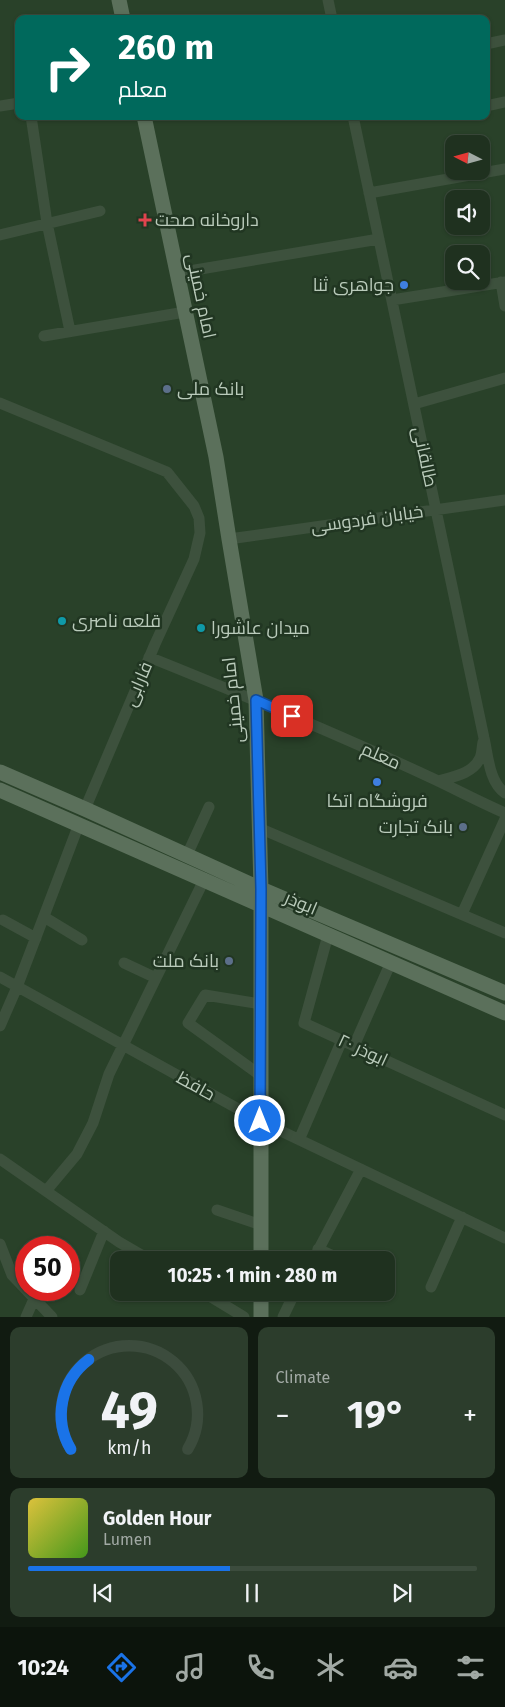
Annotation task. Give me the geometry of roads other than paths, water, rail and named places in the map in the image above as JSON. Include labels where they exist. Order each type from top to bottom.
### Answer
[{"type":"main road","points":[[119,0],[122,15]]},
{"type":"main road","name":"امام خمینی","points":[[145,120],[216,457],[256,700],[261,889],[261,1251]]},
{"type":"main road","name":"ابوذر","points":[[0,772],[261,889],[505,993]]},
{"type":"main road","name":"ابوذر","points":[[0,790],[505,1013]]},
{"type":"main road","points":[[263,1301],[265,1315]]},
{"type":"street","points":[[328,0],[331,15]]},
{"type":"street","points":[[490,43],[505,40]]},
{"type":"street","points":[[490,105],[505,102]]},
{"type":"street","points":[[0,106],[15,104]]},
{"type":"street","points":[[32,120],[47,223],[70,331]]},
{"type":"street","name":"طالقانی","points":[[357,120],[369,193],[484,738],[493,777],[500,790],[505,793]]},
{"type":"street","points":[[369,193],[505,169]]},
{"type":"street","points":[[0,235],[100,212]]},
{"type":"street","points":[[177,273],[379,238]]},
{"type":"street","points":[[392,300],[503,282],[505,306]]},
{"type":"street","points":[[44,336],[185,312]]},
{"type":"street","points":[[414,404],[505,378]]},
{"type":"street","name":"فارابی","points":[[0,402],[167,472],[194,506],[199,518],[200,533],[194,560],[149,657],[85,809]]},
{"type":"street","name":"خیابان فردوسی","points":[[228,539],[505,500]]},
{"type":"street","name":"معلم","points":[[149,657],[256,700],[505,813]]},
{"type":"street","points":[[438,781],[462,774],[473,767],[480,758],[484,738]]},
{"type":"street","points":[[187,855],[209,807]]},
{"type":"street","points":[[462,914],[505,819]]},
{"type":"street","points":[[0,1026],[17,988],[79,824]]},
{"type":"street","points":[[260,828],[505,933]]},
{"type":"street","points":[[46,1191],[77,1154],[93,1123],[109,1074],[204,880]]},
{"type":"street","points":[[44,917],[82,940]]},
{"type":"street","points":[[4,920],[36,938]]},
{"type":"street","name":"ابوذر ۲۰","points":[[328,935],[304,1023],[505,1115]]},
{"type":"street","points":[[354,1046],[391,962]]},
{"type":"street","points":[[124,963],[156,978]]},
{"type":"street","name":"حافظ","points":[[0,978],[260,1121],[505,1238]]},
{"type":"street","points":[[260,1075],[188,1023],[205,995],[261,1004]]},
{"type":"street","points":[[299,1140],[342,1040]]},
{"type":"street","points":[[0,1159],[136,1251]]},
{"type":"street","points":[[322,1251],[318,1249],[361,1169]]},
{"type":"street","points":[[217,1210],[261,1226]]},
{"type":"street","points":[[431,1287],[462,1218]]},
{"type":"street","points":[[80,1290],[104,1231]]},
{"type":"street","points":[[0,1244],[15,1278]]},
{"type":"street","points":[[26,1317],[33,1301]]},
{"type":"street","points":[[36,1301],[52,1317]]},
{"type":"street","points":[[218,1301],[244,1317]]},
{"type":"street","points":[[283,1317],[291,1301]]},
{"type":"place","name":"داروخانه صحت","points":[[145,220]]},
{"type":"place","name":"جواهری ثنا","points":[[404,285]]},
{"type":"place","name":"بانک ملی","points":[[167,389]]},
{"type":"place","name":"قلعه ناصری","points":[[62,621]]},
{"type":"place","name":"میدان عاشورا","points":[[201,628]]},
{"type":"place","name":"فروشگاه اتکا","points":[[377,782]]},
{"type":"place","name":"بانک تجارت","points":[[463,827]]},
{"type":"place","name":"بانک ملت","points":[[229,961]]}]
